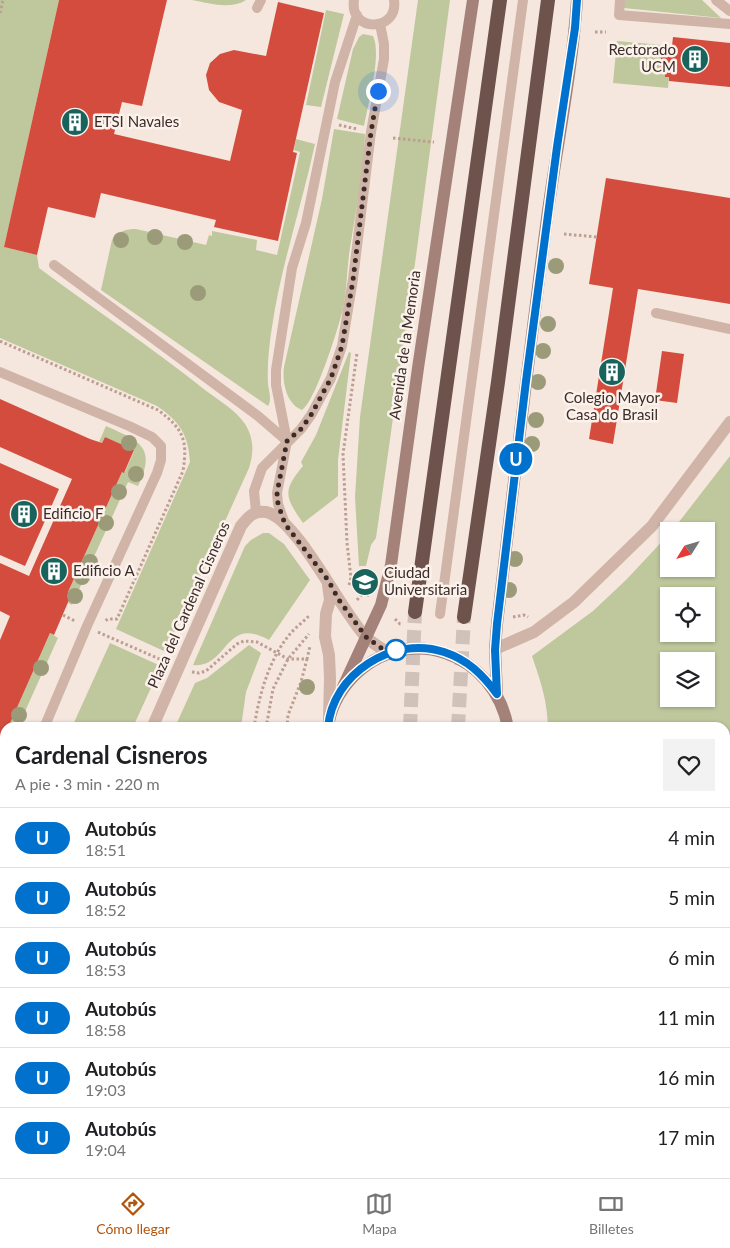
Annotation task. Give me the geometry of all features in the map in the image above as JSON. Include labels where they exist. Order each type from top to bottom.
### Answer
[{"type":"highway","points":[[415,612],[500,0]]},
{"type":"highway","points":[[464,616],[548,0]]},
{"type":"main road","name":"Avenida de la Memoria","points":[[343,687],[381,606],[391,565],[418,368],[473,0]]},
{"type":"main road","points":[[497,694],[495,650],[497,624],[524,391],[575,28],[577,0]]},
{"type":"main road","points":[[329,722],[334,704],[343,687],[363,666],[388,653],[420,648],[443,652],[464,661],[483,675],[497,694],[507,722]]},
{"type":"street","points":[[495,650],[534,632],[574,602],[652,526],[730,422]]},
{"type":"street","points":[[256,512],[268,512],[285,524],[328,580],[339,600],[366,637],[388,653]]},
{"type":"street","name":"Plaza del Cardenal Cisneros","points":[[155,722],[241,526],[250,515],[256,512]]},
{"type":"street","points":[[328,580],[330,598],[326,614],[326,637],[329,670],[328,722]]},
{"type":"lane","points":[[354,0],[354,11],[364,23],[372,25],[380,24],[391,16],[394,10],[394,0]]},
{"type":"lane","points":[[440,614],[522,0]]},
{"type":"lane","points":[[620,0],[619,15],[730,24]]},
{"type":"lane","points":[[716,0],[730,11]]},
{"type":"lane","points":[[285,524],[278,504],[277,493],[287,441],[276,385],[276,370],[289,284],[315,182],[335,82],[357,15]]},
{"type":"lane","points":[[256,512],[254,491],[262,468],[301,429],[311,415],[331,378],[342,346],[353,280],[371,132],[384,59],[384,44],[380,24]]},
{"type":"lane","points":[[54,265],[258,416],[287,441]]},
{"type":"lane","points":[[656,313],[730,329]]},
{"type":"lane","points":[[0,372],[129,426],[152,437],[161,446],[161,460],[157,473],[87,626],[47,722]]},
{"type":"path","points":[[0,13],[3,0]]},
{"type":"path","points":[[595,32],[606,32]]},
{"type":"path","points":[[337,124],[358,129]]},
{"type":"path","points":[[394,138],[434,142]]},
{"type":"path","points":[[564,234],[596,237]]},
{"type":"path","points":[[0,341],[158,410],[175,423],[184,440],[185,461],[183,471],[117,619],[108,619],[101,624],[97,631]]},
{"type":"path","points":[[347,589],[351,578],[346,543],[343,454],[357,348]]},
{"type":"path","points":[[255,722],[262,693],[278,653],[292,632],[317,609]]},
{"type":"path","points":[[63,615],[76,621]]},
{"type":"path","points":[[267,722],[273,689],[288,659],[314,628],[312,636]]},
{"type":"path","points":[[110,637],[166,662]]},
{"type":"path","points":[[188,672],[199,673],[206,671],[237,644],[244,641],[257,642],[288,659],[307,659]]},
{"type":"path","points":[[287,722],[301,682],[310,644]]},
{"type":"path","points":[[307,659],[316,648]]},
{"type":"green space","points":[[0,0],[59,0],[4,247],[37,255],[39,268],[232,410],[245,424],[252,440],[252,457],[249,468],[166,652],[116,629],[190,462],[185,436],[177,423],[157,406],[0,338]]},
{"type":"green space","points":[[192,0],[246,0],[233,5],[227,5]]},
{"type":"green space","points":[[418,0],[450,0],[376,538],[371,545],[366,566],[359,566],[355,497],[360,417]]},
{"type":"green space","points":[[624,0],[702,0],[721,18],[624,8]]},
{"type":"green space","points":[[326,10],[344,14],[321,107],[306,105]]},
{"type":"green space","points":[[363,34],[373,36],[376,55],[364,126],[337,119],[353,49],[359,37]]},
{"type":"green space","points":[[617,41],[662,45],[660,72],[665,73],[665,77],[669,77],[668,88],[613,83]]},
{"type":"green space","points":[[334,129],[365,134],[363,162],[349,255],[344,305],[333,344],[320,378],[308,404],[302,410],[292,403],[286,392],[284,367],[322,199]]},
{"type":"green space","points":[[296,139],[315,144],[276,304],[268,356],[270,398],[268,406],[101,290],[112,240],[117,234],[126,230],[136,229],[206,245],[209,235],[212,236],[212,231],[257,240],[256,250],[277,255],[300,152],[294,150]]},
{"type":"green space","points":[[349,352],[351,353],[338,460],[338,496],[303,523],[292,507],[288,494],[289,488],[303,466],[301,462],[316,435]]},
{"type":"green space","points":[[106,426],[136,441],[145,453],[146,462],[138,486],[128,482],[72,605],[68,603],[72,594],[68,592],[122,472],[125,472],[134,451],[105,437],[102,443],[99,442]]},
{"type":"green space","points":[[730,456],[730,722],[548,722],[545,699],[532,656],[593,611],[626,580],[660,544],[660,578],[715,578],[715,522],[679,522]]},
{"type":"green space","points":[[263,533],[269,533],[284,544],[310,580],[269,640],[254,634],[243,634],[234,638],[213,659],[204,664],[193,665],[245,546]]},
{"type":"green space","points":[[50,633],[58,638],[20,722],[11,722]]},
{"type":"green space","points":[[110,643],[161,666],[135,722],[74,722]]},
{"type":"green space","points":[[249,645],[261,653],[246,692],[242,722],[177,722],[195,683],[207,678]]},
{"type":"building","name":"ETSI Navales","points":[[59,0],[167,0],[142,106],[122,102],[114,134],[230,161],[242,110],[219,102],[209,90],[206,75],[210,63],[220,54],[234,50],[266,56],[278,2],[324,13],[293,152],[297,153],[278,241],[214,227],[216,220],[101,193],[95,218],[48,207],[37,255],[4,247]]},
{"type":"building","name":"Rectorado UCM","points":[[673,37],[730,43],[730,87],[669,81],[669,77],[665,77],[665,73],[660,72],[662,45],[672,46]]},
{"type":"building","name":"Colegio Mayor Casa do Brasil","points":[[606,178],[730,198],[730,304],[638,289],[613,444],[589,439],[613,288],[589,284]]},
{"type":"building","points":[[662,351],[684,354],[677,403],[655,400]]},
{"type":"building","name":"Edificio A","points":[[0,399],[90,439],[102,443],[105,437],[134,450],[124,473],[122,472],[68,592],[72,593],[54,635],[50,633],[11,722],[0,722],[0,640],[10,616],[0,611],[0,563],[29,576],[72,479],[0,447]]},
{"type":"building","name":"Edificio F","points":[[0,463],[59,489],[25,566],[0,555]]},
{"type":"tunnel","points":[[410,722],[415,612]]},
{"type":"tunnel","points":[[458,722],[464,617]]},
{"type":"bus line","name":"U","points":[[329,722],[334,704],[343,687],[363,666],[396,650],[420,648],[443,652],[464,661],[483,675],[497,694],[495,650],[497,624],[526,381],[575,28],[577,0]]},
{"type":"place","name":"Rectorado UCM","points":[[695,59]]},
{"type":"place","name":"ETSI Navales","points":[[75,122]]},
{"type":"place","name":"Colegio Mayor Casa do Brasil","points":[[612,372]]},
{"type":"place","name":"Edificio F","points":[[24,514]]},
{"type":"place","name":"Edificio A","points":[[54,571]]},
{"type":"place","name":"Ciudad Universitaria","points":[[365,582]]},
{"type":"route","points":[[378,91],[371,132],[353,280],[342,346],[331,378],[311,415],[301,429],[287,441],[277,493],[278,504],[285,524],[328,580],[339,600],[366,637],[388,653],[396,650]]}]
